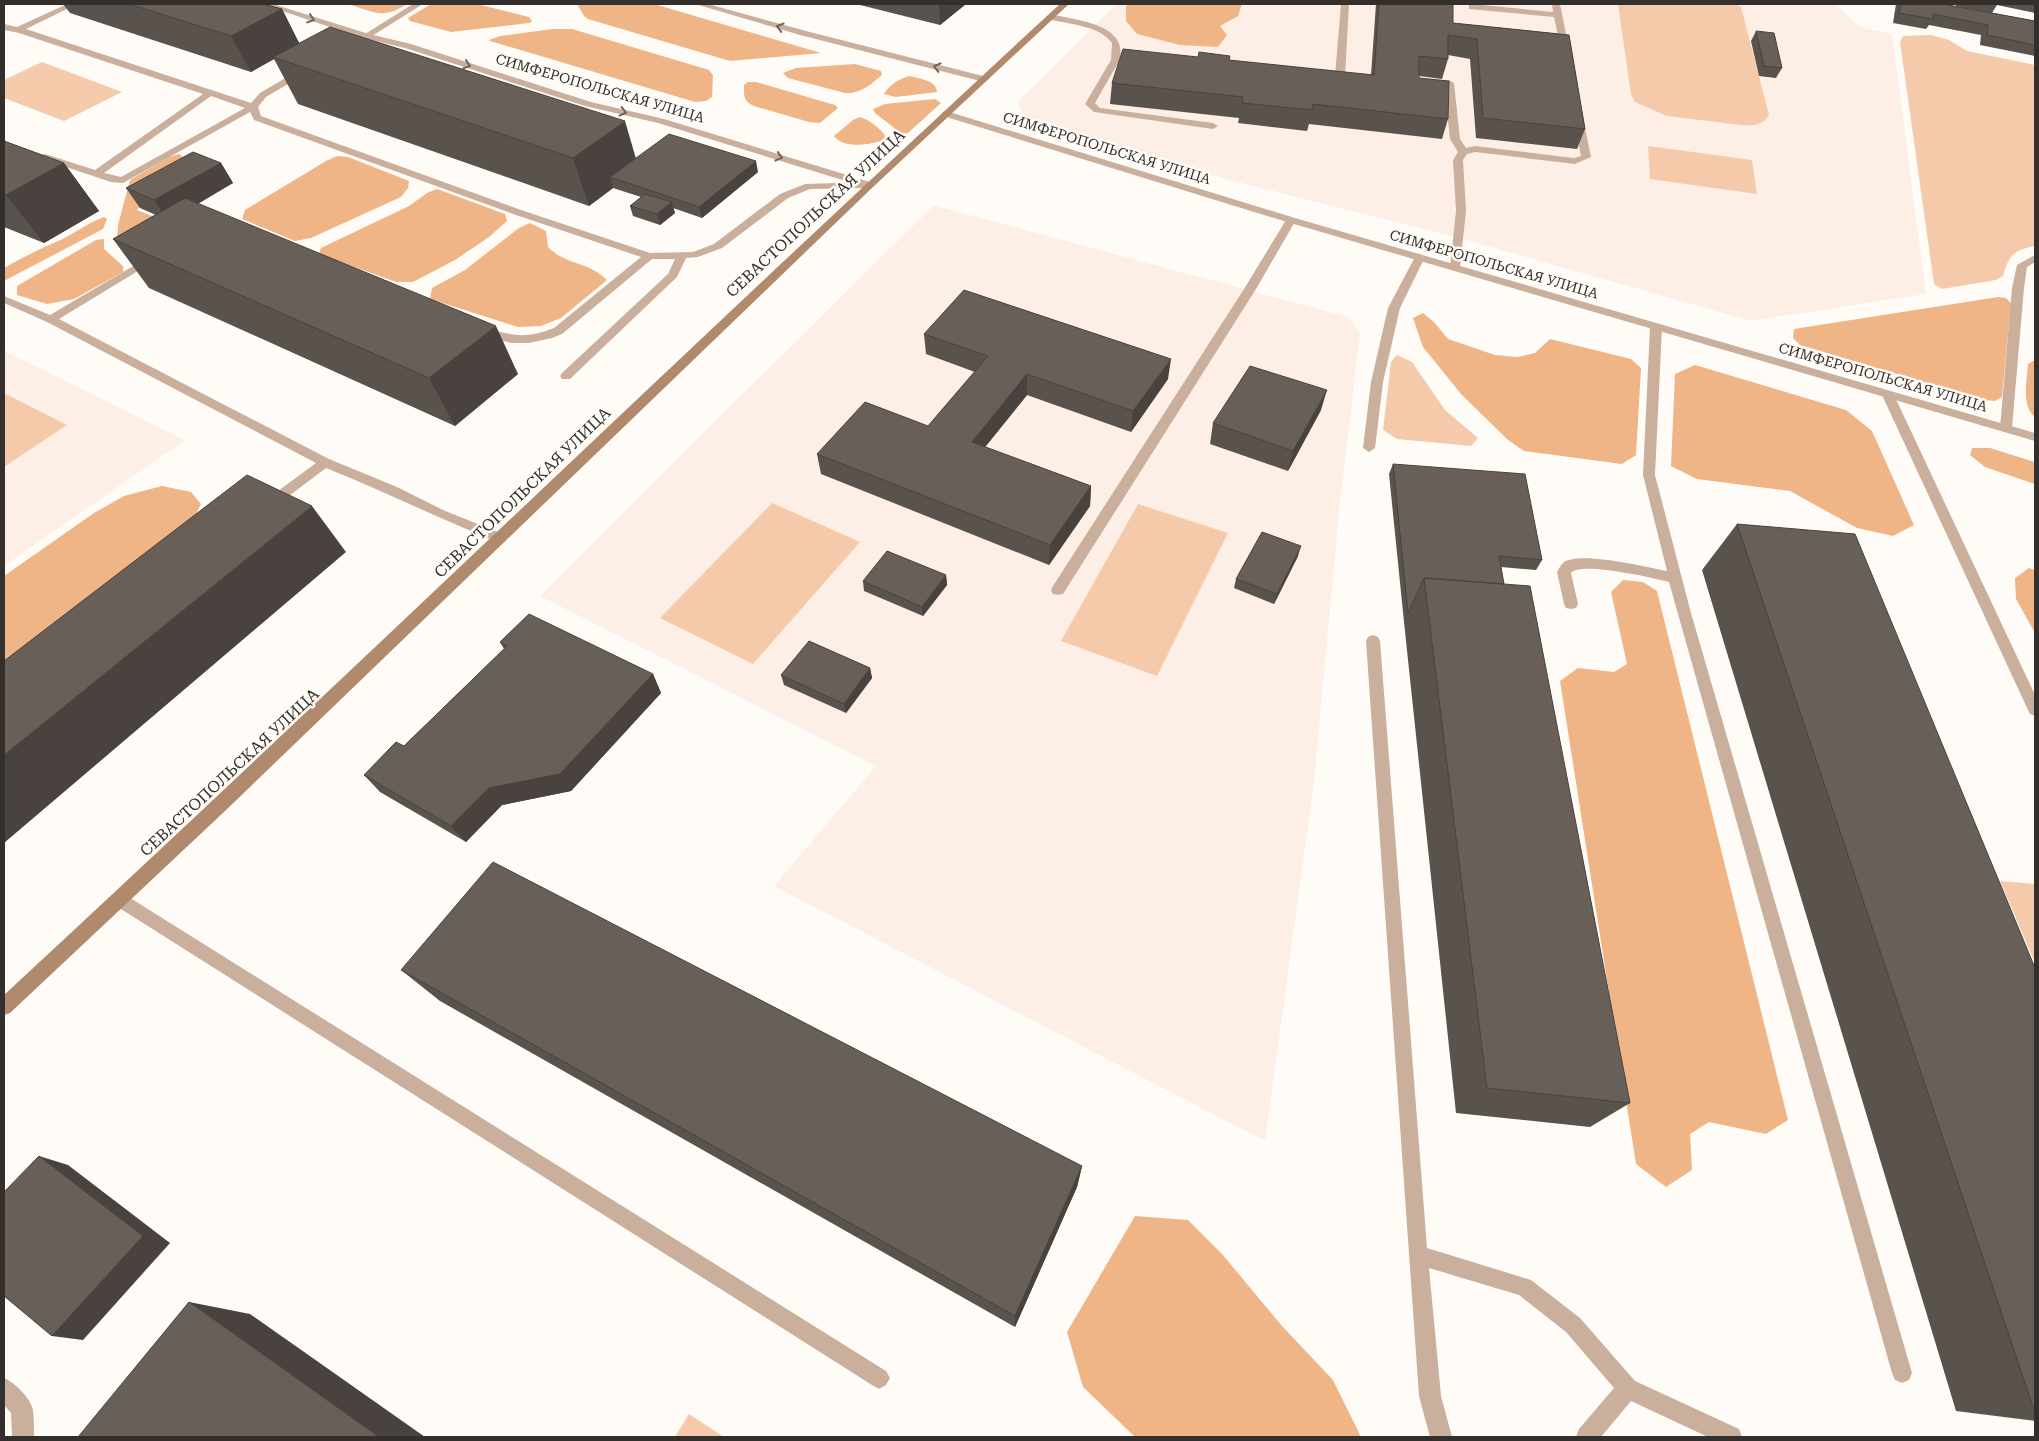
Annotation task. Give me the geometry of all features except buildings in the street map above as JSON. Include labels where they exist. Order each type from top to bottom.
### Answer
[{"type":"main road","name":"СЕВАСТОПОЛЬСКАЯ УЛИЦА","points":[[4,1007],[219,806],[869,185],[1065,4]]},
{"type":"street","points":[[4,37],[73,4]]},
{"type":"street","name":"СИМФЕРОПОЛЬСКАЯ УЛИЦА","points":[[265,4],[366,36],[408,46],[588,104],[697,132],[869,185]]},
{"type":"street","points":[[346,47],[418,4]]},
{"type":"street","points":[[699,4],[803,33],[984,78]]},
{"type":"street","points":[[1311,79],[1331,81],[1337,80],[1340,76],[1345,4]]},
{"type":"street","points":[[1556,4],[1567,63]]},
{"type":"street","points":[[1472,7],[1558,15]]},
{"type":"street","points":[[1050,17],[1104,32],[1115,40],[1118,48],[1115,60],[1090,104],[1097,110],[1213,126]]},
{"type":"street","points":[[4,27],[19,30],[253,107]]},
{"type":"street","points":[[1115,60],[1144,63]]},
{"type":"street","points":[[36,154],[115,180],[123,180],[253,107],[263,95],[313,66]]},
{"type":"street","points":[[1449,83],[1454,139],[1463,152]]},
{"type":"street","points":[[96,174],[210,93]]},
{"type":"street","points":[[253,107],[257,118],[520,213],[649,256],[694,255],[718,246],[784,196],[809,186],[869,185]]},
{"type":"street","points":[[1455,267],[1461,210],[1458,160],[1463,152],[1475,149],[1575,161],[1586,157],[1576,110]]},
{"type":"street","name":"СИМФЕРОПОЛЬСКАЯ УЛИЦА","points":[[946,114],[1291,220],[2035,437]]},
{"type":"street","points":[[1058,590],[1250,289],[1291,220]]},
{"type":"street","points":[[51,319],[161,252]]},
{"type":"street","points":[[566,376],[673,275],[682,255]]},
{"type":"street","points":[[474,328],[501,339],[524,341],[541,338],[558,331],[649,256]]},
{"type":"street","points":[[1369,448],[1377,382],[1394,308],[1420,257]]},
{"type":"street","points":[[2006,428],[2019,280],[2022,265],[2035,258]]},
{"type":"street","points":[[4,299],[51,319],[325,462],[392,490],[438,513],[500,538]]},
{"type":"street","points":[[1656,327],[1649,475],[1675,578],[1902,1373]]},
{"type":"street","points":[[1888,395],[2035,710]]},
{"type":"street","points":[[254,516],[325,462]]},
{"type":"street","points":[[1571,604],[1564,572],[1569,566],[1579,563],[1628,568],[1675,578]]},
{"type":"street","points":[[1373,641],[1430,1396],[1441,1437]]},
{"type":"street","points":[[119,898],[879,1378]]},
{"type":"street","points":[[1418,1255],[1524,1287],[1573,1325],[1628,1388],[1731,1437]]},
{"type":"street","points":[[1587,1437],[1628,1388]]},
{"type":"street","points":[[4,1389],[22,1409],[23,1437]]},
{"type":"shaded area","points":[[348,4],[407,4],[391,12],[378,13]]},
{"type":"shaded area","points":[[431,4],[477,4],[529,17],[532,21],[529,23],[451,32],[410,21],[408,18]]},
{"type":"shaded area","points":[[577,4],[654,4],[821,53],[730,61],[588,19]]},
{"type":"shaded area","points":[[1117,4],[1835,4],[1859,27],[1892,34],[1926,294],[1751,321],[1459,238],[1238,182],[1052,132],[1032,123],[1023,115],[1018,101]]},
{"type":"shaded area","points":[[1129,4],[1242,4],[1238,16],[1220,26],[1227,35],[1218,47],[1180,45],[1137,34],[1126,21],[1126,6]]},
{"type":"shaded area","points":[[1618,4],[1735,4],[1741,7],[1769,115],[1767,119],[1757,124],[1745,125],[1667,116],[1635,102],[1631,94]]},
{"type":"shaded area","points":[[553,29],[572,29],[709,70],[713,75],[712,97],[706,101],[695,102],[489,40],[500,36]]},
{"type":"shaded area","points":[[1931,35],[1949,40],[1967,51],[2035,65],[2035,246],[2022,249],[2013,255],[2007,263],[2003,276],[1996,280],[1942,289],[1934,284],[1900,42],[1903,36]]},
{"type":"shaded area","points":[[42,62],[122,92],[64,121],[4,98],[4,80]]},
{"type":"shaded area","points":[[855,64],[881,71],[882,75],[861,90],[845,93],[788,78],[783,73],[796,68]]},
{"type":"shaded area","points":[[910,76],[931,82],[937,92],[896,97],[884,94],[895,82]]},
{"type":"shaded area","points":[[748,82],[756,82],[835,105],[838,108],[820,123],[809,122],[750,104],[744,95],[744,85]]},
{"type":"shaded area","points":[[935,99],[941,103],[908,133],[902,134],[875,113],[873,109],[885,104]]},
{"type":"shaded area","points":[[860,117],[880,129],[885,135],[884,140],[857,145],[844,143],[834,136],[853,120]]},
{"type":"shaded area","points":[[1648,146],[1752,160],[1757,194],[1650,179]]},
{"type":"shaded area","points":[[179,154],[186,159],[137,210],[185,229],[117,243],[118,225],[130,180],[169,157]]},
{"type":"shaded area","points":[[337,156],[348,157],[409,181],[408,188],[401,197],[311,238],[295,241],[242,219],[245,210]]},
{"type":"shaded area","points":[[437,189],[505,214],[507,221],[489,237],[455,260],[413,282],[396,282],[319,254],[321,248],[409,206],[427,193]]},
{"type":"shaded area","points":[[936,206],[1348,317],[1360,333],[1339,512],[1314,781],[1265,1141],[774,886],[876,766],[540,596],[932,207]]},
{"type":"shaded area","points":[[104,217],[107,219],[103,229],[4,281],[4,268]]},
{"type":"shaded area","points":[[530,223],[546,231],[548,247],[555,253],[600,274],[607,280],[561,318],[541,326],[518,327],[430,299],[432,288],[465,270],[519,228]]},
{"type":"shaded area","points":[[104,239],[104,249],[123,266],[123,272],[74,299],[47,304],[17,295],[17,286],[96,240]]},
{"type":"shaded area","points":[[1998,297],[2006,298],[2011,303],[2002,397],[1995,401],[1984,400],[1800,345],[1793,338],[1794,329]]},
{"type":"shaded area","points":[[1423,313],[1434,322],[1448,339],[1495,355],[1518,357],[1535,353],[1550,339],[1631,359],[1641,368],[1636,455],[1622,464],[1524,451],[1508,440],[1461,394],[1423,347],[1413,318]]},
{"type":"shaded area","points":[[4,351],[185,440],[4,566]]},
{"type":"shaded area","points":[[1397,355],[1412,362],[1445,410],[1478,438],[1471,446],[1397,439],[1383,430],[1391,362]]},
{"type":"shaded area","points":[[2035,360],[2035,417],[2028,406],[2026,393],[2028,364]]},
{"type":"shaded area","points":[[1695,365],[1846,410],[1872,431],[1914,525],[1893,536],[1857,528],[1790,491],[1697,479],[1671,466],[1675,374]]},
{"type":"shaded area","points":[[6,394],[67,425],[4,467],[4,395]]},
{"type":"shaded area","points":[[1972,448],[1990,448],[2035,462],[2035,484],[1985,467],[1970,455]]},
{"type":"shaded area","points":[[162,486],[191,492],[201,504],[189,529],[4,668],[4,576],[94,513],[124,496]]},
{"type":"shaded area","points":[[772,503],[860,542],[753,664],[660,618]]},
{"type":"shaded area","points":[[1138,504],[1228,533],[1157,676],[1061,641]]},
{"type":"shaded area","points":[[2029,568],[2035,570],[2035,633],[2016,599],[2015,578]]},
{"type":"shaded area","points":[[1623,580],[1643,582],[1657,591],[1788,1120],[1766,1134],[1709,1122],[1690,1134],[1692,1170],[1666,1187],[1636,1164],[1560,681],[1578,668],[1614,672],[1627,664],[1611,592]]},
{"type":"shaded area","points":[[2000,881],[2035,884],[2035,963]]},
{"type":"shaded area","points":[[1135,1216],[1188,1220],[1222,1254],[1282,1326],[1333,1380],[1361,1437],[1135,1437],[1083,1387],[1067,1332]]},
{"type":"shaded area","points":[[689,1414],[724,1437],[675,1437]]}]
